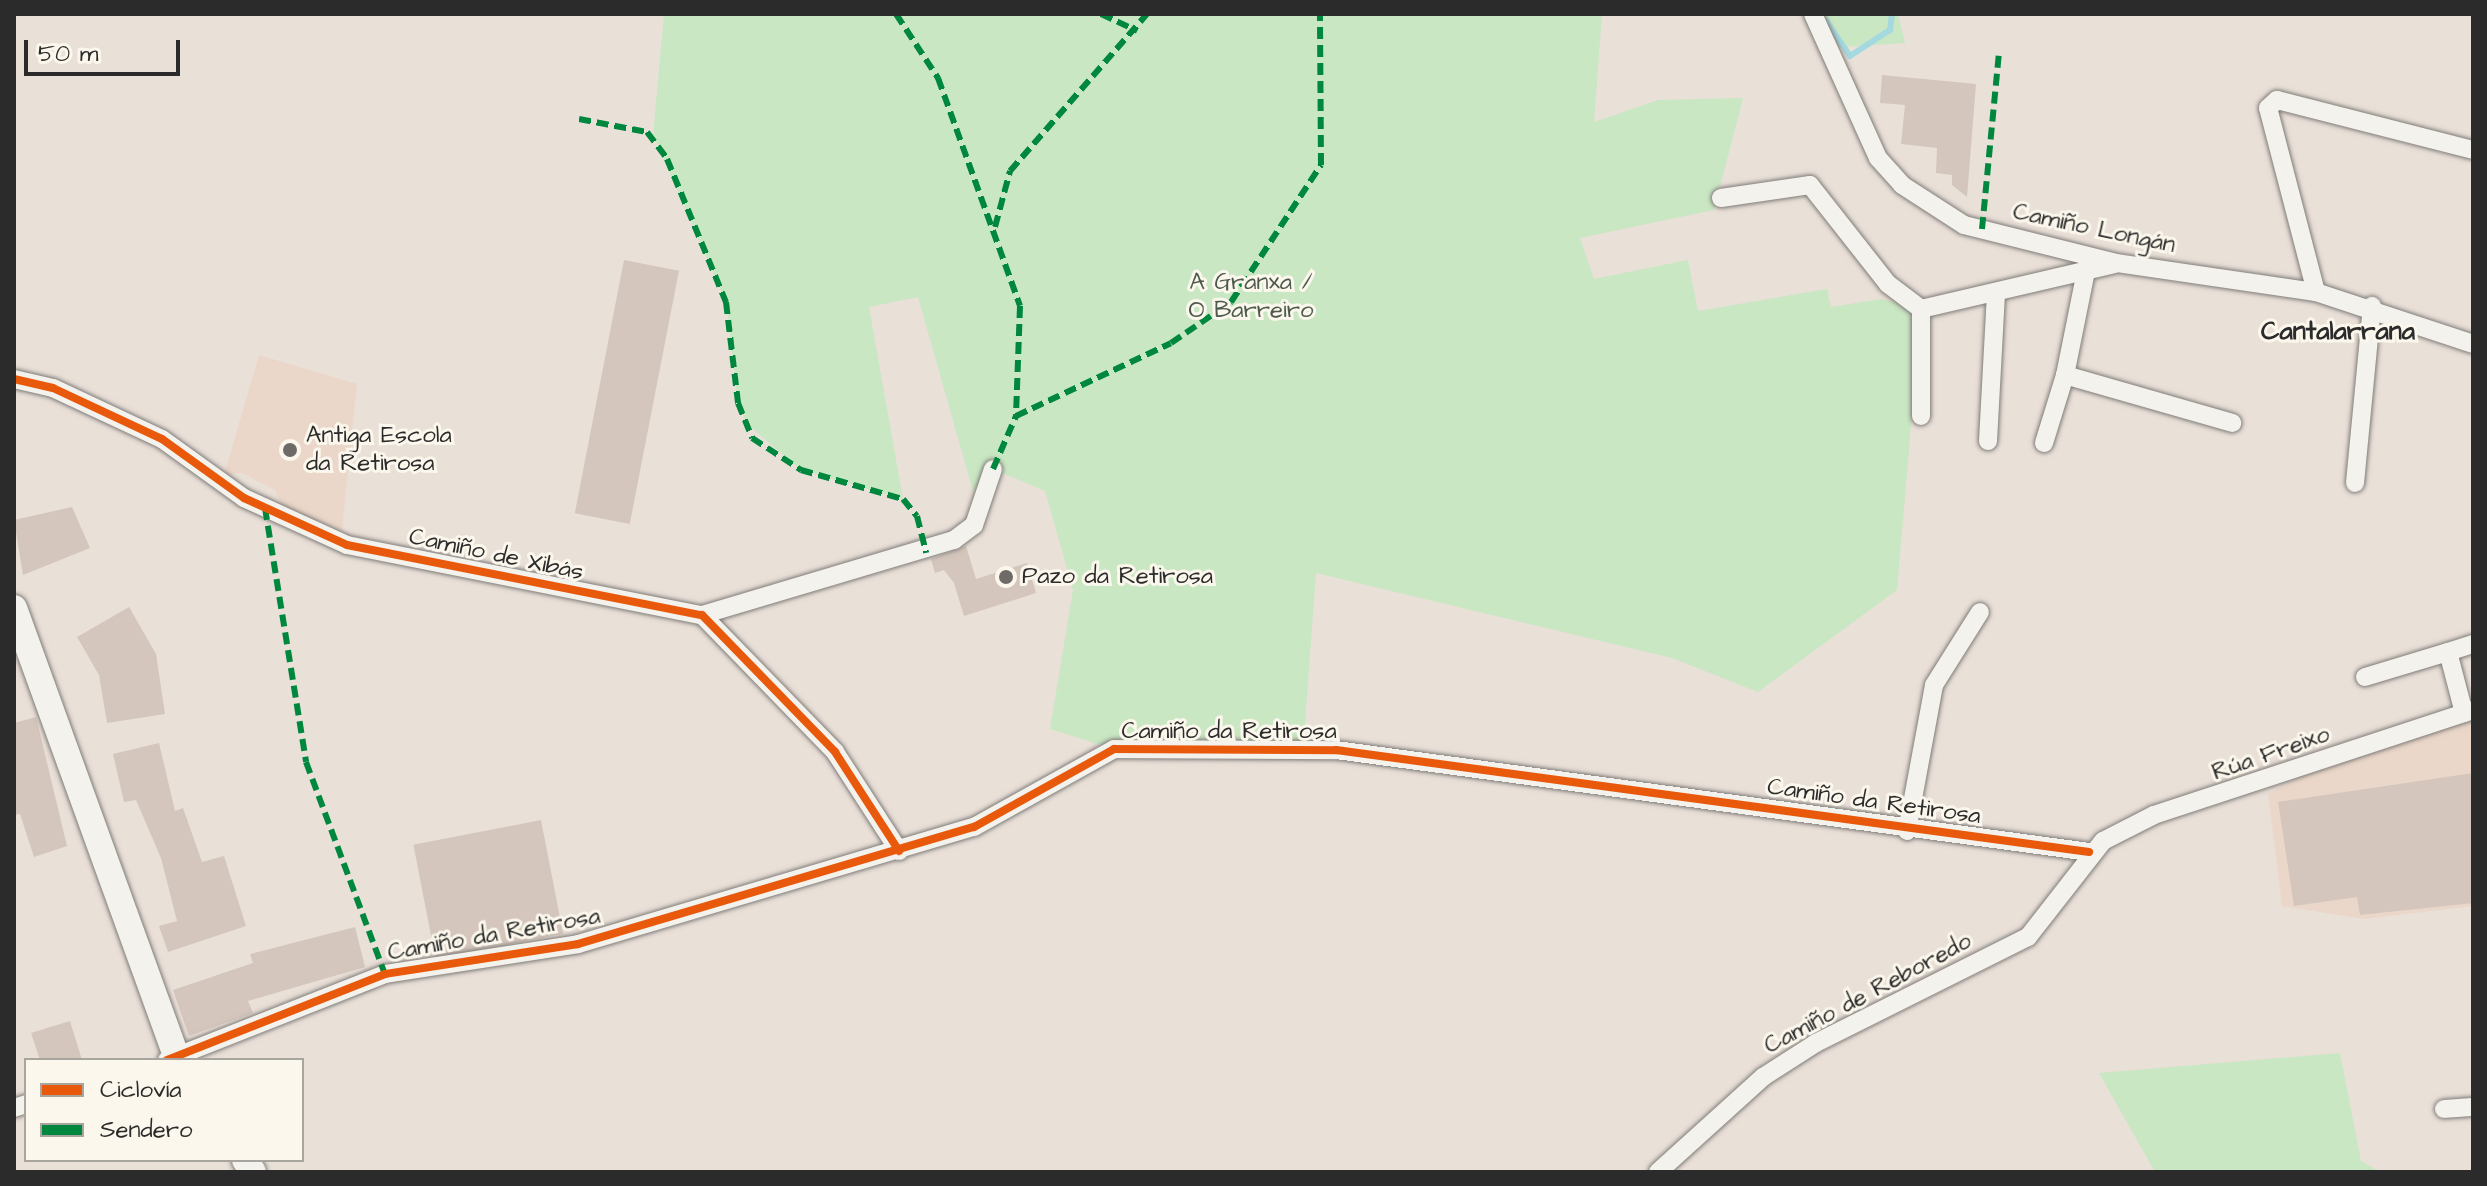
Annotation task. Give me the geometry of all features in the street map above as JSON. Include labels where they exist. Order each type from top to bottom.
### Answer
[{"type":"street","name":"Camiño Longán","points":[[1813,14],[1862,134],[1902,185],[1964,225],[2116,263],[2316,292],[2372,306],[2473,344]]},
{"type":"street","points":[[2316,292],[2268,108],[2277,100],[2473,150]]},
{"type":"street","points":[[1721,198],[1810,185],[1888,284],[1921,309],[1996,294],[2116,263]]},
{"type":"street","points":[[2044,443],[2065,375],[2086,271]]},
{"type":"street","points":[[1988,441],[1996,294]]},
{"type":"street","points":[[2355,483],[2372,306]]},
{"type":"street","points":[[1921,309],[1921,416]]},
{"type":"street","points":[[2065,375],[2232,423]]},
{"type":"street","name":"Camiño de Xibás","points":[[14,379],[53,388],[162,439],[244,498],[347,545],[702,615]]},
{"type":"street","points":[[899,851],[835,752],[702,615],[954,540],[974,525],[993,469]]},
{"type":"street","points":[[14,608],[174,1058]]},
{"type":"street","points":[[1907,831],[1934,685],[1980,612]]},
{"type":"street","points":[[2365,677],[2473,644]]},
{"type":"street","points":[[2448,652],[2468,712]]},
{"type":"street","name":"Rúa Freixo","points":[[2089,852],[2154,815],[2468,712]]},
{"type":"street","name":"Camiño da Retirosa","points":[[176,1058],[385,974],[578,944],[974,827],[1114,749],[1336,750],[1907,831],[2089,852]]},
{"type":"street","name":"Camiño de Reboredo","points":[[1658,1172],[1763,1077],[1816,1043],[2028,937],[2089,852]]},
{"type":"street","points":[[2444,1109],[2473,1107]]},
{"type":"shaded area","name":"Antiga Escola da Retirosa","points":[[259,355],[357,384],[342,530],[282,507],[275,490],[242,473],[224,475]]},
{"type":"shaded area","points":[[2473,720],[2473,906],[2364,919],[2282,906],[2268,794],[2306,773]]},
{"type":"green space","name":"A Granxa / O Barreiro","points":[[664,14],[1602,14],[1594,122],[1658,100],[1743,98],[1714,210],[1580,238],[1594,279],[1688,260],[1698,311],[1827,289],[1831,307],[1881,299],[1921,309],[1897,590],[1758,692],[1672,658],[1316,573],[1303,750],[1114,749],[1050,729],[1073,590],[1045,491],[993,469],[973,491],[918,297],[869,307],[903,499],[801,470],[747,424],[738,403],[726,302],[653,135]]},
{"type":"green space","points":[[1802,14],[1898,14],[1905,43],[1827,48]]},
{"type":"green space","points":[[2340,1053],[2361,1161],[2380,1172],[2155,1172],[2099,1073]]},
{"type":"building","points":[[1882,75],[1976,84],[1967,197],[1952,185],[1952,175],[1936,173],[1937,148],[1901,144],[1905,105],[1880,103]]},
{"type":"building","points":[[624,260],[679,271],[630,524],[575,513]]},
{"type":"building","points":[[72,507],[90,548],[23,575],[14,520]]},
{"type":"building","name":"Pazo da Retirosa","points":[[966,546],[976,579],[1027,563],[1036,593],[964,616],[954,583],[944,570],[935,573],[931,559]]},
{"type":"building","points":[[129,607],[156,654],[165,714],[107,723],[99,675],[77,637]]},
{"type":"building","points":[[36,717],[67,846],[34,857],[20,814],[14,815],[14,723]]},
{"type":"building","points":[[159,743],[175,811],[183,808],[202,862],[224,856],[246,926],[168,952],[159,926],[177,921],[161,858],[136,800],[124,802],[113,754]]},
{"type":"building","points":[[2473,773],[2473,903],[2360,915],[2357,897],[2294,906],[2278,802]]},
{"type":"building","points":[[541,820],[563,934],[436,959],[413,845]]},
{"type":"building","points":[[355,927],[365,967],[248,1001],[253,1013],[189,1036],[173,990],[253,963],[250,954]]},
{"type":"building","points":[[70,1021],[81,1058],[39,1058],[31,1033]]},
{"type":"waterway","points":[[1826,21],[1850,56],[1890,30],[1892,14]]},
{"type":"marked path","points":[[896,14],[938,78],[1020,306],[1016,416]]},
{"type":"marked path","points":[[1101,14],[1137,31]]},
{"type":"marked path","points":[[995,227],[1010,171],[1147,14]]},
{"type":"marked path","points":[[993,469],[1016,416],[1171,343],[1231,302],[1321,165],[1320,14]]},
{"type":"marked path","points":[[1982,229],[1999,52]]},
{"type":"marked path","points":[[579,119],[647,132],[667,159],[726,302],[738,403],[752,438],[801,470],[903,499],[917,516],[926,553]]},
{"type":"marked path","points":[[265,508],[306,762],[385,974]]},
{"type":"cycle path","points":[[14,379],[53,388],[162,439],[244,498],[347,545],[702,615],[835,752],[899,851]]},
{"type":"cycle path","points":[[172,1058],[385,974],[578,944],[974,827],[1114,749],[1336,750],[2089,852]]},
{"type":"place","name":"Antiga Escola da Retirosa","points":[[290,450]]},
{"type":"place","name":"Pazo da Retirosa","points":[[1006,577]]},
{"type":"district","name":"Cantalarrana","points":[[2338,332]]}]
